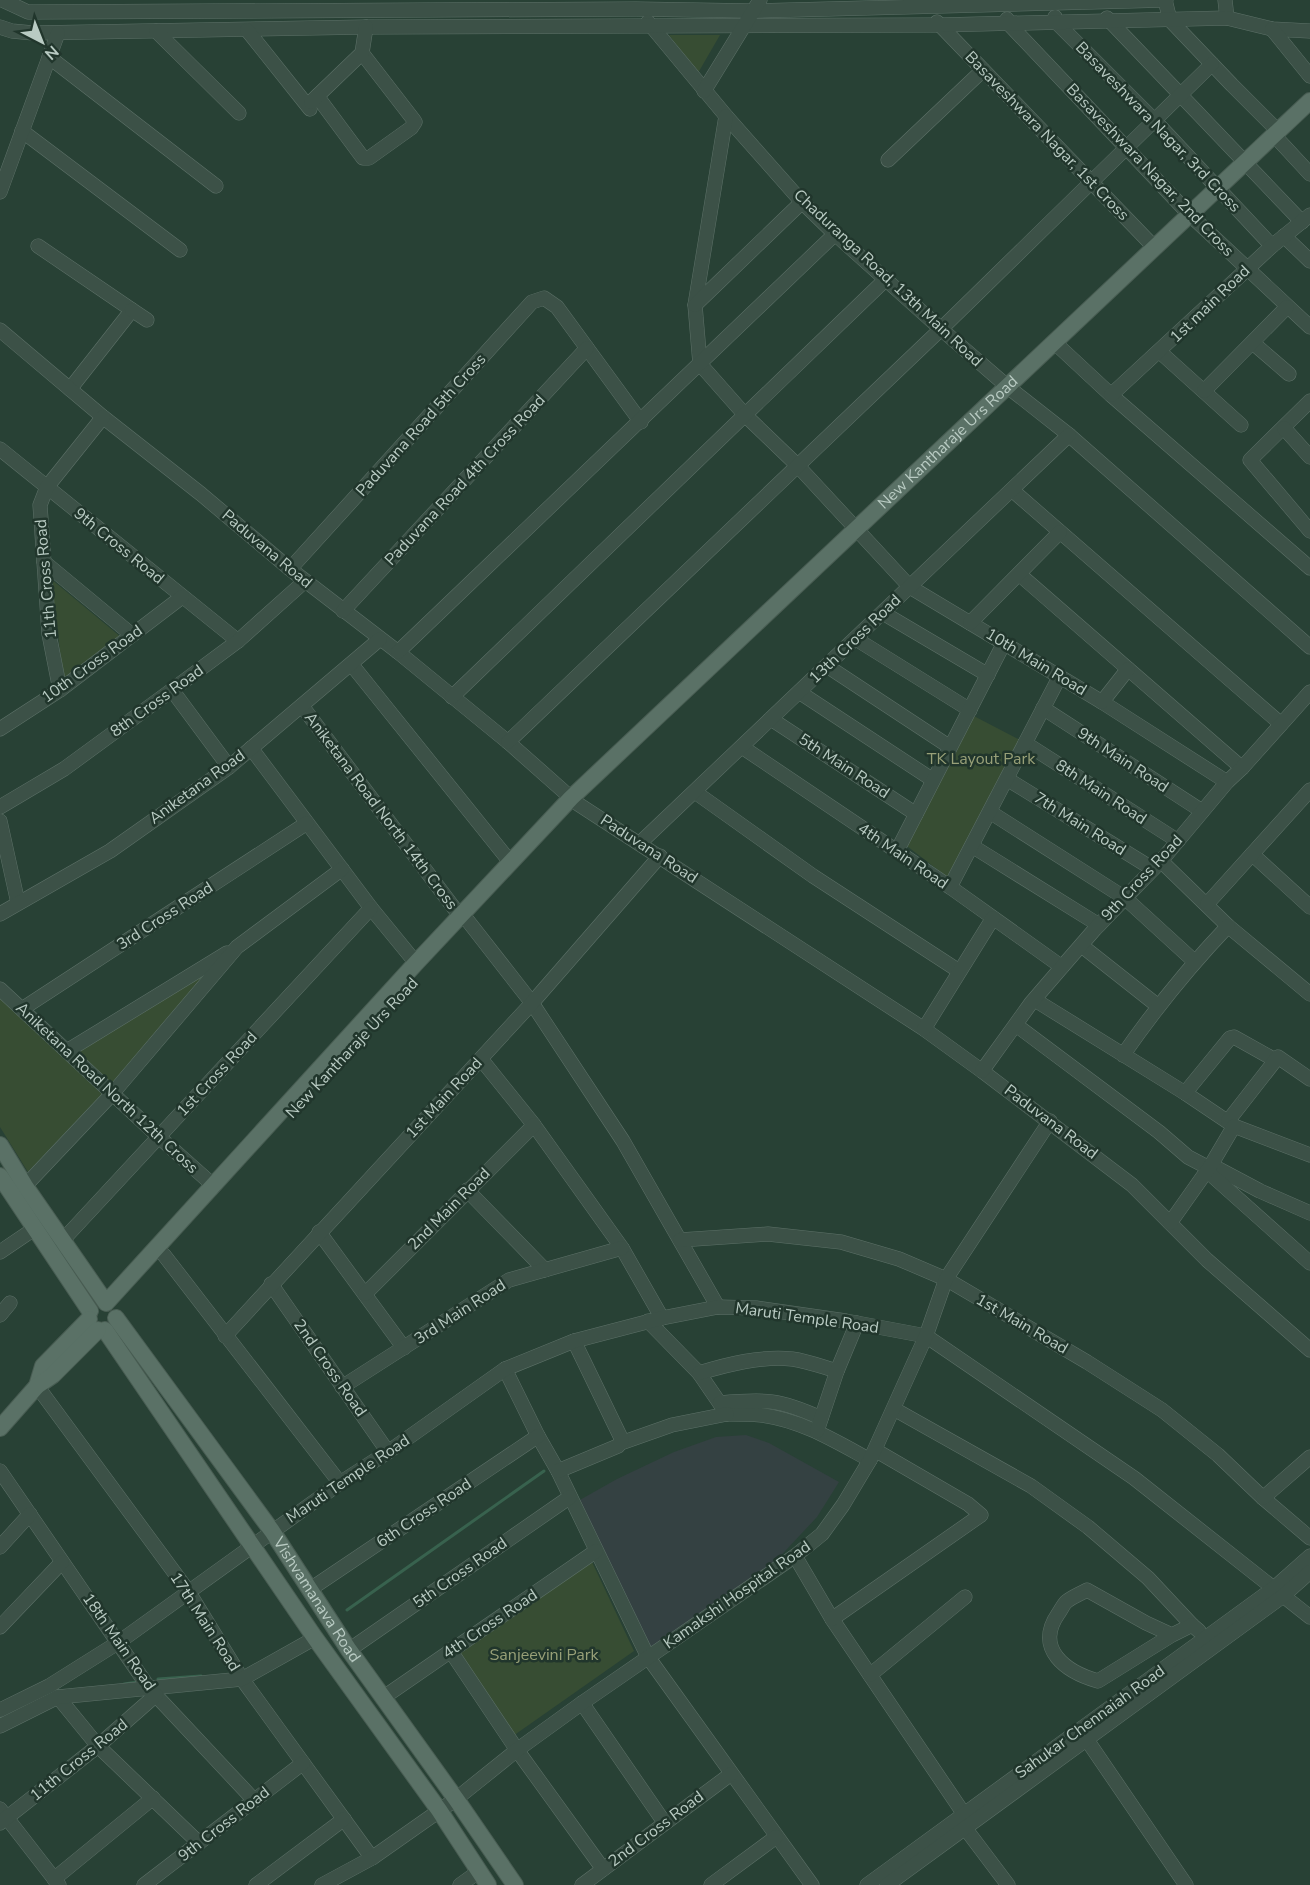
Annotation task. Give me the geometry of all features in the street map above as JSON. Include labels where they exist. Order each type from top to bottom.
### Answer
[{"type":"main road","name":"New Kantharaje Urs Road","points":[[103,1317],[164,1255],[464,919],[574,801],[586,784],[1310,101]]},
{"type":"main road","name":"New Kantharaje Urs Road","points":[[0,1428],[37,1386],[53,1375],[214,1186],[416,963],[464,919],[511,863],[574,801]]},
{"type":"main road","name":"Vishvamanava Road","points":[[0,1144],[25,1186],[63,1241],[103,1317],[252,1546],[439,1810],[483,1879]]},
{"type":"main road","name":"Vishvamanava Road","points":[[2,1185],[34,1229],[272,1531],[349,1650],[456,1798],[515,1885]]},
{"type":"street","points":[[2,0],[28,12],[41,6],[128,5],[1052,4],[1166,0],[1170,20],[1276,133],[1310,174]]},
{"type":"street","points":[[1225,0],[1227,18]]},
{"type":"street","points":[[1103,1],[1108,20],[1306,219]]},
{"type":"street","name":"Basaveshwara Nagar, 1st Cross","points":[[920,3],[1154,247]]},
{"type":"street","name":"Chaduranga Road, 13th Main Road","points":[[633,4],[704,91],[802,202],[835,234],[940,329],[1069,435],[1310,647]]},
{"type":"street","points":[[1005,4],[1008,23]]},
{"type":"street","points":[[1052,4],[1056,22]]},
{"type":"street","points":[[704,91],[757,5]]},
{"type":"street","points":[[33,33],[41,6]]},
{"type":"street","points":[[0,27],[12,32],[58,33],[366,27],[940,26],[1227,18],[1272,29],[1310,31]]},
{"type":"street","name":"Basaveshwara Nagar, 3rd Cross","points":[[1056,22],[1154,120],[1272,246]]},
{"type":"street","name":"Basaveshwara Nagar, 2nd Cross","points":[[1008,23],[1189,214],[1310,327]]},
{"type":"street","points":[[312,103],[362,52],[366,27]]},
{"type":"street","points":[[1272,29],[1310,75]]},
{"type":"street","points":[[247,30],[363,158],[369,158],[411,128],[415,122],[362,52]]},
{"type":"street","points":[[156,31],[239,113]]},
{"type":"street","points":[[0,192],[58,33]]},
{"type":"street","points":[[49,57],[216,186]]},
{"type":"street","points":[[508,742],[940,329],[1212,64]]},
{"type":"street","points":[[888,160],[983,70]]},
{"type":"street","points":[[700,364],[695,305],[726,116]]},
{"type":"street","points":[[22,131],[180,250]]},
{"type":"street","points":[[695,305],[802,202]]},
{"type":"street","name":"1st main Road","points":[[1111,395],[1272,246],[1306,219]]},
{"type":"street","points":[[398,652],[835,234]]},
{"type":"street","points":[[1284,236],[1310,261]]},
{"type":"street","points":[[38,246],[147,320]]},
{"type":"street","points":[[452,697],[886,279]]},
{"type":"street","name":"Paduvana Road 5th Cross","points":[[290,570],[532,302],[544,298],[557,307],[587,348]]},
{"type":"street","points":[[1204,392],[1287,307]]},
{"type":"street","points":[[70,388],[132,310]]},
{"type":"street","name":"Paduvana Road","points":[[0,330],[103,417],[201,494],[290,570],[398,652],[508,742],[574,801],[924,1029],[1050,1121],[1132,1185],[1207,1260],[1310,1350]]},
{"type":"street","points":[[1054,342],[1111,395],[1310,568]]},
{"type":"street","points":[[1253,343],[1289,374]]},
{"type":"street","points":[[587,348],[641,422]]},
{"type":"street","name":"Paduvana Road 4th Cross Road","points":[[343,611],[587,348]]},
{"type":"street","points":[[1160,352],[1241,426]]},
{"type":"street","name":"10th Main Road","points":[[700,364],[910,587],[1060,676],[1227,782]]},
{"type":"street","points":[[1310,401],[1250,460],[1310,531]]},
{"type":"street","name":"11th Cross Road","points":[[60,690],[49,634],[40,505],[47,487],[103,417]]},
{"type":"street","points":[[1284,428],[1310,457]]},
{"type":"street","name":"13th Cross Road","points":[[640,843],[1069,435]]},
{"type":"street","name":"9th Cross Road","points":[[0,449],[238,641]]},
{"type":"street","points":[[1012,490],[1281,724]]},
{"type":"street","points":[[970,623],[1060,532]]},
{"type":"street","points":[[44,562],[132,635]]},
{"type":"street","points":[[1019,574],[1242,768]]},
{"type":"street","name":"8th Cross Road","points":[[0,807],[64,769],[238,641],[304,581]]},
{"type":"street","name":"10th Cross Road","points":[[0,729],[60,690],[182,597]]},
{"type":"street","points":[[883,613],[988,675]]},
{"type":"street","name":"Aniketana Road","points":[[0,915],[110,851],[229,766],[352,665],[380,639]]},
{"type":"street","points":[[856,639],[970,710]]},
{"type":"street","points":[[897,851],[1004,643]]},
{"type":"street","points":[[352,665],[511,863]]},
{"type":"street","points":[[827,666],[950,747]]},
{"type":"street","points":[[1102,702],[1128,669]]},
{"type":"street","points":[[950,887],[1060,676]]},
{"type":"street","points":[[172,690],[229,766]]},
{"type":"street","points":[[800,692],[933,780]]},
{"type":"street","name":"9th Cross Road","points":[[982,1071],[1062,967],[1157,865],[1227,782],[1310,692]]},
{"type":"street","name":"Aniketana Road North 14th Cross","points":[[302,706],[464,919],[532,1004],[623,1141],[718,1307]]},
{"type":"street","name":"9th Main Road","points":[[1043,708],[1202,812]]},
{"type":"street","name":"5th Main Road","points":[[771,719],[916,814]]},
{"type":"street","name":"8th Main Road","points":[[1025,743],[1178,841]]},
{"type":"street","name":"4th Main Road","points":[[741,747],[950,887],[1062,967]]},
{"type":"street","points":[[251,748],[371,908],[416,963]]},
{"type":"street","name":"7th Main Road","points":[[1007,779],[1157,865],[1207,904],[1228,926],[1310,994]]},
{"type":"street","points":[[1207,904],[1310,790]]},
{"type":"street","points":[[695,792],[813,876],[960,971]]},
{"type":"street","points":[[990,812],[1125,898],[1194,961]]},
{"type":"street","points":[[0,821],[18,903]]},
{"type":"street","name":"3rd Cross Road","points":[[22,1009],[307,823]]},
{"type":"street","points":[[972,846],[1099,925]]},
{"type":"street","points":[[1252,854],[1310,907]]},
{"type":"street","name":"1st Main Road","points":[[225,1336],[532,1004],[660,856]]},
{"type":"street","points":[[67,1051],[237,947],[342,869]]},
{"type":"street","name":"1st Cross Road","points":[[63,1241],[371,908]]},
{"type":"street","points":[[924,1029],[993,918]]},
{"type":"street","points":[[1123,1055],[1194,961],[1228,926]]},
{"type":"street","points":[[1082,946],[1158,1006]]},
{"type":"street","points":[[25,1186],[112,1094],[237,947]]},
{"type":"street","name":"Aniketana Road North 12th Cross","points":[[0,989],[214,1186]]},
{"type":"street","points":[[1035,1000],[1231,1123],[1310,1155]]},
{"type":"street","points":[[1016,1025],[1159,1132],[1188,1157],[1310,1213]]},
{"type":"street","points":[[1185,1093],[1230,1038],[1234,1037],[1275,1060]]},
{"type":"street","points":[[1170,1223],[1209,1168],[1231,1123],[1275,1060],[1278,1057],[1310,1079]]},
{"type":"street","points":[[481,1059],[534,1125],[622,1248],[662,1318]]},
{"type":"street","name":"Kamakshi Hospital Road","points":[[325,1884],[372,1858],[582,1703],[795,1556],[822,1534],[843,1505],[873,1455],[926,1336],[946,1280],[1050,1121]]},
{"type":"street","name":"2nd Main Road","points":[[365,1294],[534,1125]]},
{"type":"street","points":[[1209,1168],[1310,1263]]},
{"type":"street","points":[[467,1190],[544,1270]]},
{"type":"street","points":[[0,1252],[34,1229]]},
{"type":"street","points":[[319,1232],[404,1348]]},
{"type":"street","name":"1st Main Road","points":[[680,1240],[768,1234],[841,1242],[899,1259],[946,1280],[1087,1362],[1162,1410],[1218,1455],[1310,1538]]},
{"type":"street","name":"3rd Main Road","points":[[342,1387],[509,1280],[622,1248]]},
{"type":"street","points":[[164,1255],[340,1483]]},
{"type":"street","name":"2nd Cross Road","points":[[271,1284],[388,1452]]},
{"type":"street","points":[[0,1310],[10,1304],[0,1316]]},
{"type":"street","name":"Maruti Temple Road","points":[[272,1531],[505,1369],[574,1341],[648,1321],[718,1307],[756,1308],[926,1336],[1134,1478],[1310,1617]]},
{"type":"street","points":[[648,1321],[699,1373],[724,1409]]},
{"type":"street","points":[[819,1424],[837,1371],[857,1323]]},
{"type":"street","points":[[574,1341],[622,1440],[621,1443]]},
{"type":"street","points":[[699,1373],[736,1362],[774,1359],[793,1359],[837,1371]]},
{"type":"street","points":[[505,1369],[558,1471],[648,1657],[812,1885]]},
{"type":"street","name":"17th Main Road","points":[[37,1386],[188,1591],[242,1679],[372,1858]]},
{"type":"street","points":[[558,1471],[621,1443],[672,1425],[755,1400],[782,1402],[873,1455],[968,1504],[981,1515],[832,1619]]},
{"type":"street","points":[[894,1409],[1031,1486],[1060,1506],[1148,1578],[1192,1625],[1207,1637]]},
{"type":"street","name":"6th Cross Road","points":[[309,1590],[538,1436]]},
{"type":"street","points":[[1263,1498],[1310,1457]]},
{"type":"street","name":"18th Main Road","points":[[0,1471],[153,1692],[254,1800]]},
{"type":"street","name":"5th Cross Road","points":[[349,1650],[570,1497]]},
{"type":"street","points":[[0,1547],[30,1514]]},
{"type":"street","points":[[0,1710],[49,1686],[119,1642],[272,1531]]},
{"type":"street","name":"4th Cross Road","points":[[384,1697],[596,1551]]},
{"type":"street","points":[[795,1556],[832,1619],[1008,1885]]},
{"type":"street","name":"Sahukar Chennaiah Road","points":[[867,1885],[966,1822],[1087,1740],[1279,1592],[1310,1556]]},
{"type":"street","points":[[0,1627],[62,1562]]},
{"type":"street","name":"Sahukar Chennaiah Road","points":[[887,1885],[1207,1637],[1310,1572]]},
{"type":"street","points":[[1172,1635],[1087,1590],[1066,1603],[1052,1624],[1049,1642],[1057,1659],[1083,1677],[1098,1681],[1192,1625]]},
{"type":"street","points":[[870,1675],[964,1597]]},
{"type":"street","points":[[0,1726],[58,1697],[153,1692],[242,1679],[315,1638]]},
{"type":"street","points":[[450,1650],[517,1750],[603,1869]]},
{"type":"street","name":"11th Cross Road","points":[[2,1817],[98,1746],[153,1692]]},
{"type":"street","points":[[58,1697],[98,1746],[199,1843]]},
{"type":"street","points":[[582,1703],[664,1822]]},
{"type":"street","points":[[1087,1740],[1186,1885]]},
{"type":"street","name":"9th Cross Road","points":[[144,1885],[303,1763]]},
{"type":"street","name":"2nd Cross Road","points":[[582,1885],[731,1774]]},
{"type":"street","points":[[2,1817],[56,1882],[153,1798]]},
{"type":"street","points":[[256,1885],[344,1819]]},
{"type":"street","points":[[711,1885],[776,1837]]},
{"type":"street","points":[[460,1885],[483,1879]]},
{"type":"shaded area","points":[[746,1435],[769,1443],[839,1482],[817,1517],[772,1565],[650,1650],[578,1501],[617,1479],[674,1452],[716,1437]]},
{"type":"green space","points":[[669,35],[720,35],[698,73]]},
{"type":"green space","points":[[51,579],[122,638],[64,682]]},
{"type":"green space","name":"TK Layout Park","points":[[970,714],[1024,742],[951,880],[903,843]]},
{"type":"green space","points":[[217,964],[112,1088],[73,1051]]},
{"type":"green space","points":[[0,998],[102,1094],[28,1172],[0,1127]]},
{"type":"green space","name":"Sanjeevini Park","points":[[592,1562],[634,1651],[513,1736],[460,1653]]},
{"type":"waterway","points":[[347,1610],[544,1471]]},
{"type":"waterway","points":[[158,1679],[201,1676]]},
{"type":"waterway","points":[[124,1684],[138,1682]]},
{"type":"waterway","points":[[0,1718],[20,1708]]}]
